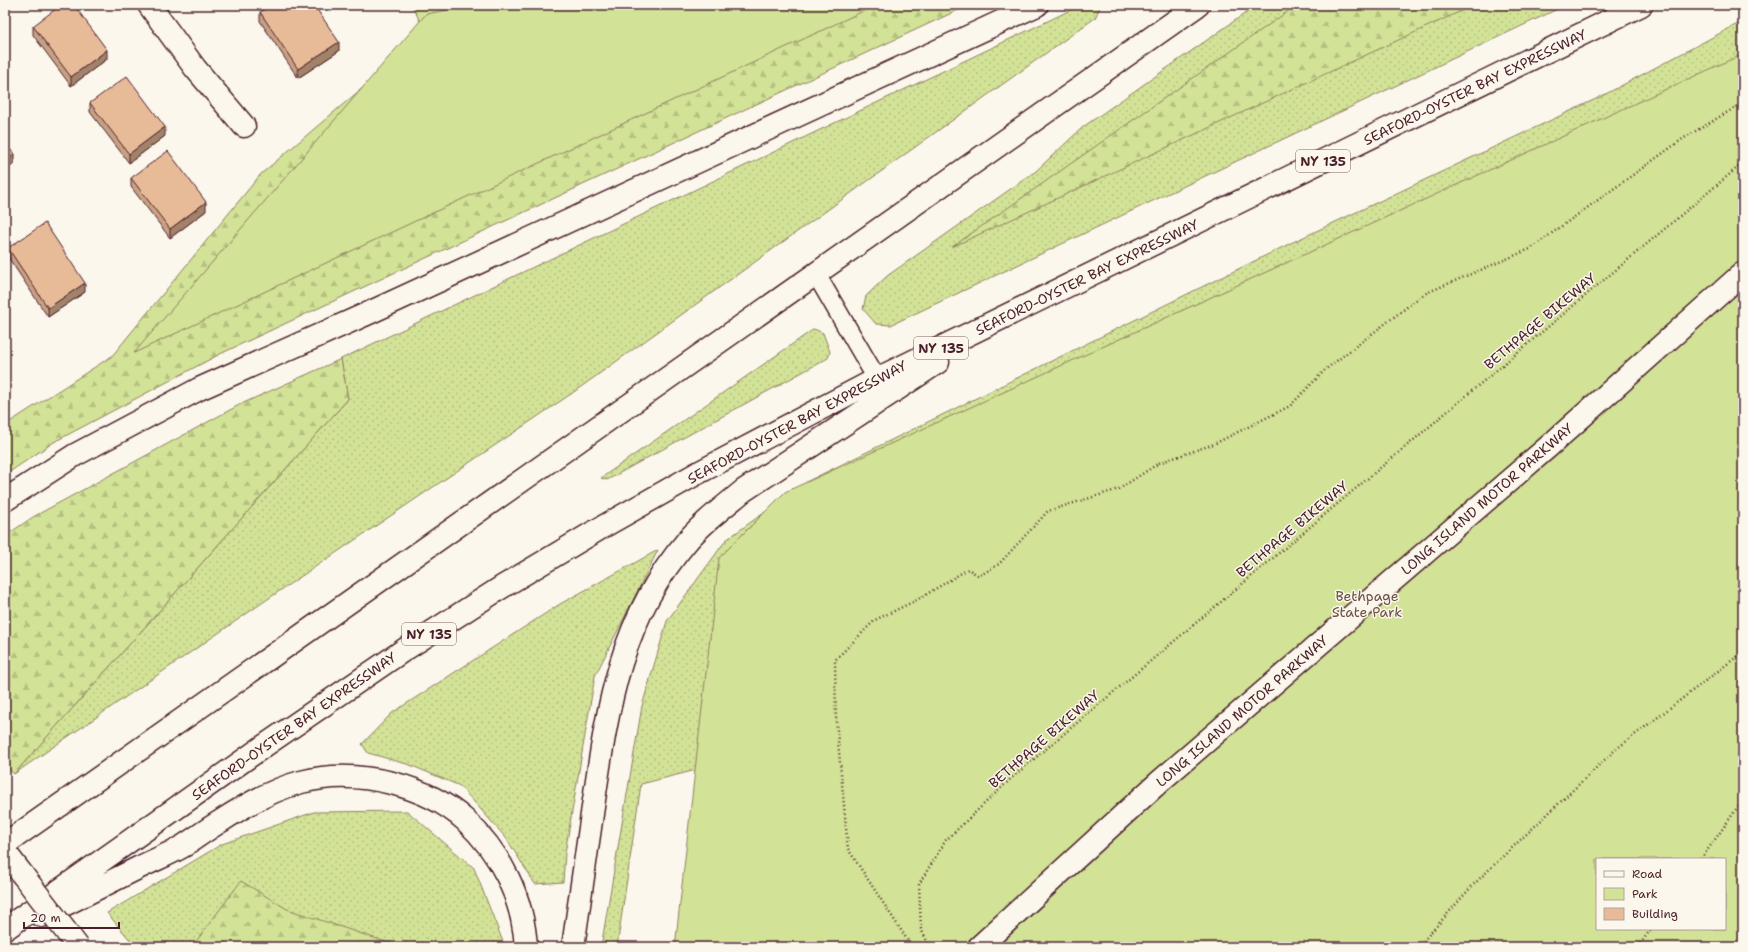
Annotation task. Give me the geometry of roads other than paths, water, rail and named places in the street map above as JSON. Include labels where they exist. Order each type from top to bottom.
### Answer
[{"type":"main road","points":[[148,5],[195,68],[244,126]]},
{"type":"main road","points":[[5,500],[75,455],[200,389],[371,312],[1037,5]]},
{"type":"main road","points":[[5,844],[1198,5]]},
{"type":"main road","name":"SEAFORD-OYSTER BAY EXPRESSWAY","points":[[5,929],[264,746],[404,650],[502,587],[598,529],[696,474],[877,379],[1641,5]]},
{"type":"main road","name":"LONG ISLAND MOTOR PARKWAY","points":[[979,947],[1158,783],[1548,447],[1743,273]]},
{"type":"main road","points":[[573,947],[607,717],[617,674],[628,639],[664,572],[687,541],[714,515],[743,491],[1005,317]]},
{"type":"main road","points":[[5,935],[185,845],[238,810],[273,791],[300,781],[327,776],[354,776],[380,780],[408,787],[435,798],[458,814],[476,830],[493,851],[508,876],[519,905],[525,930],[526,947]]},
{"type":"main road","points":[[5,852],[78,947]]},
{"type":"lane","points":[[816,274],[877,379]]},
{"type":"park label","name":"Bethpage State Park","points":[[1367,604]]}]
